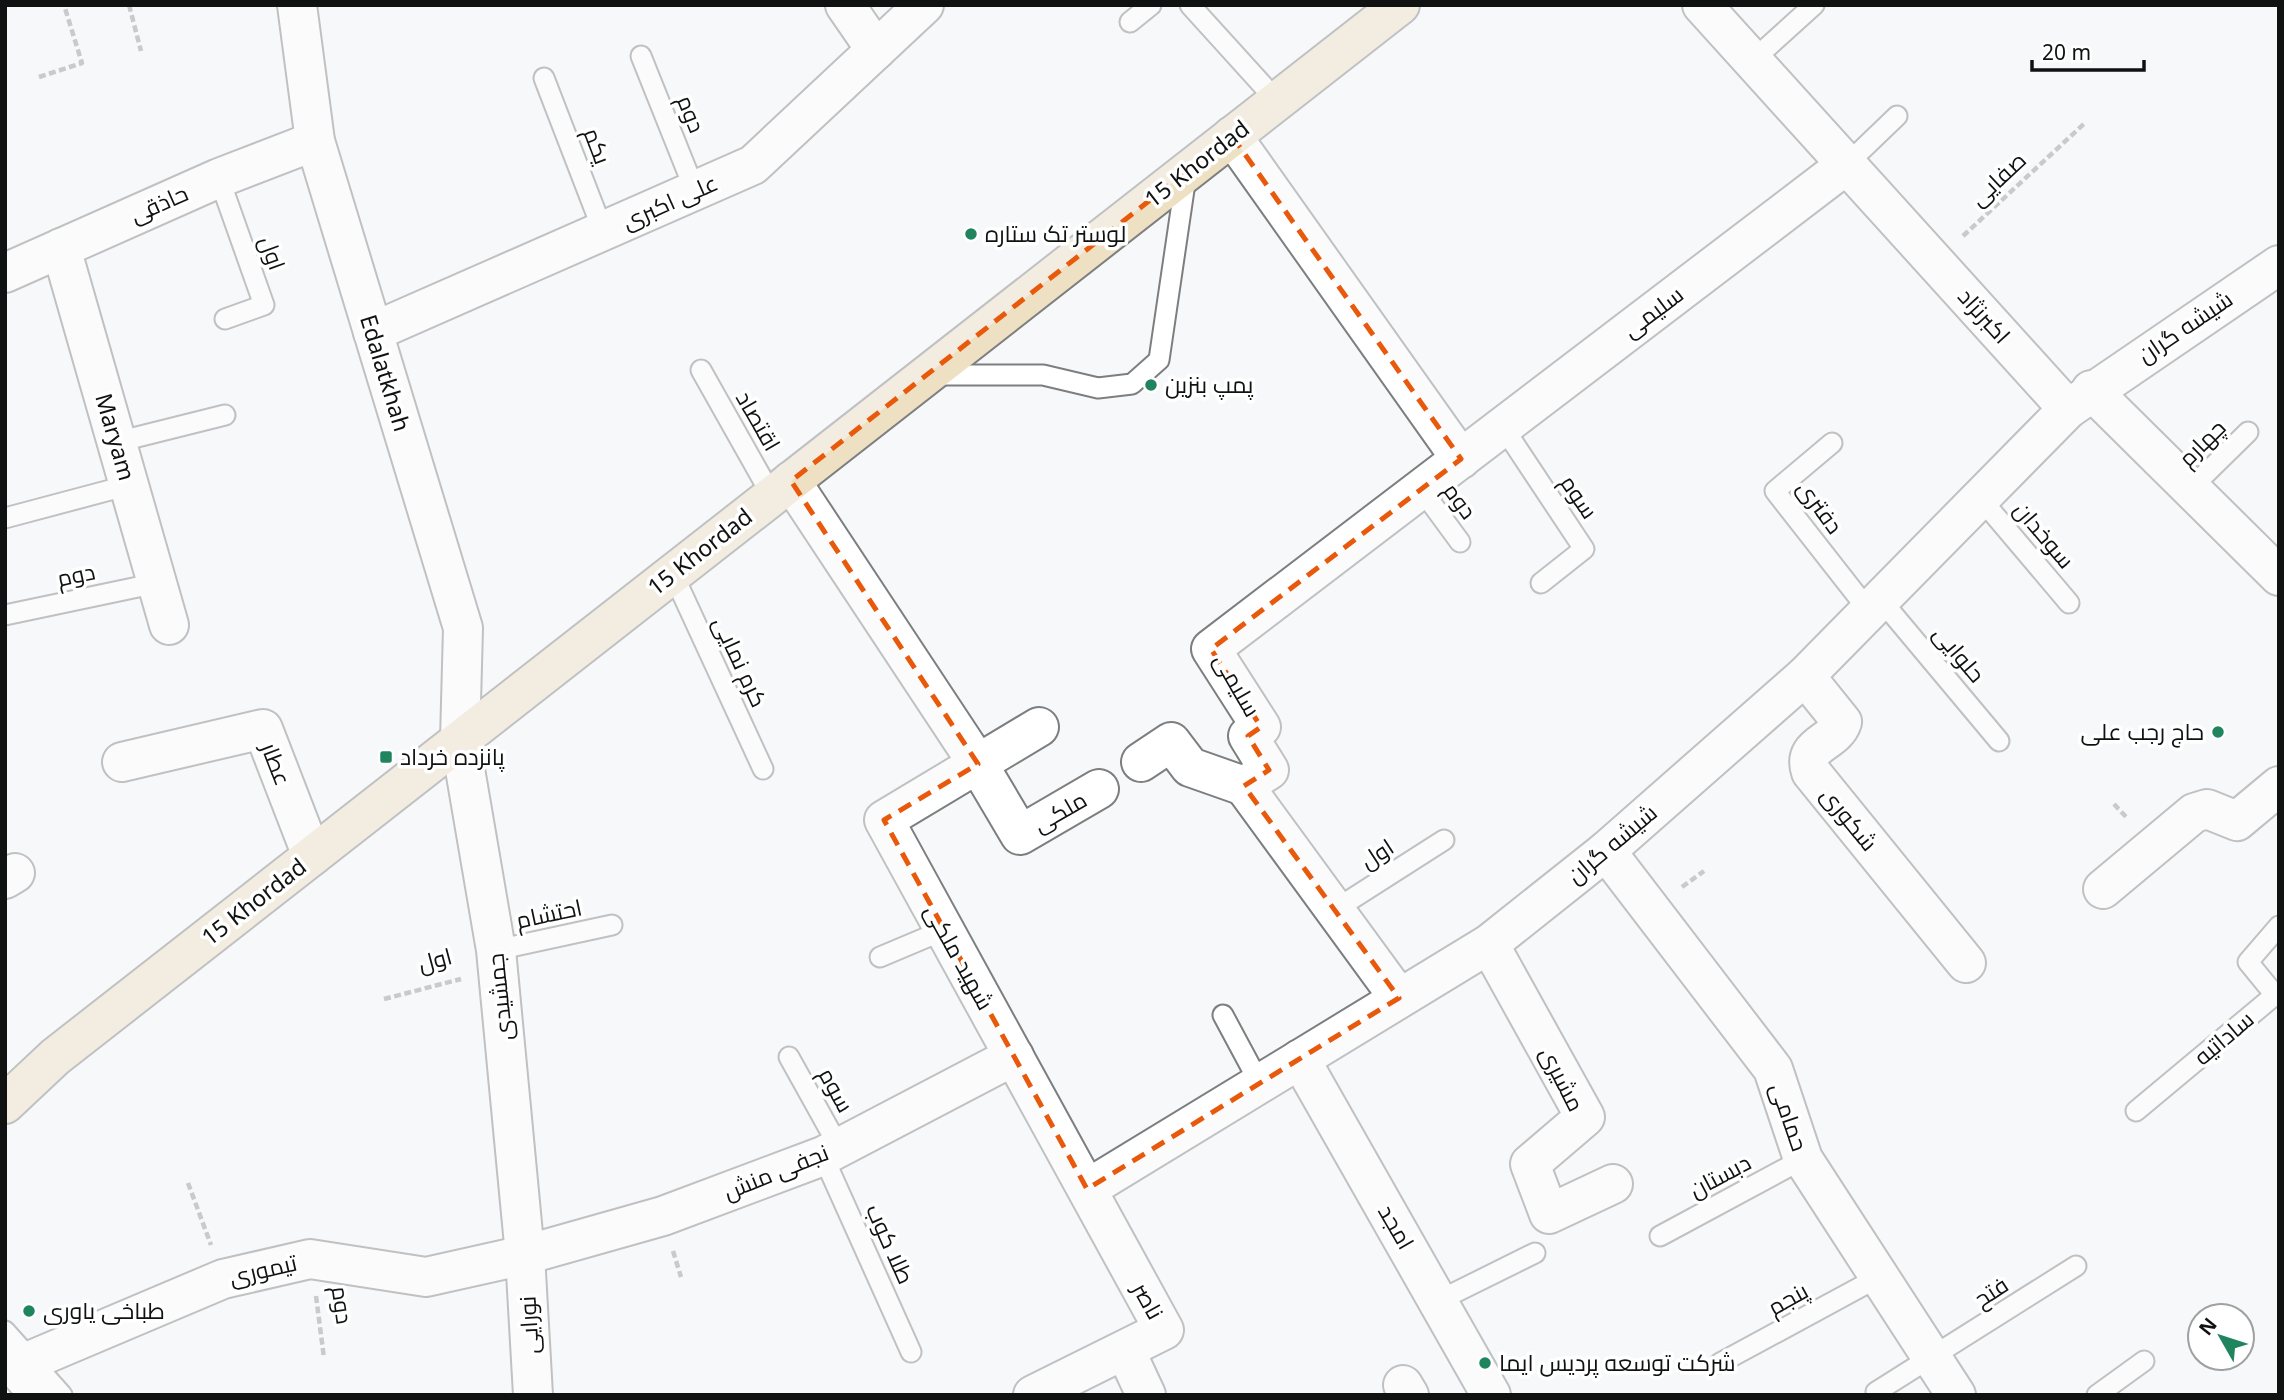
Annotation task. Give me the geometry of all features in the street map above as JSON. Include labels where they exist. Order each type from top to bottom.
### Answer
[{"type":"main road","name":"15 Khordad","points":[[5,1104],[55,1057],[1400,5]]},
{"type":"main road","points":[[5,1085],[55,1057]]},
{"type":"street","name":"Edalatkhah","points":[[297,5],[316,141],[463,628],[460,740]]},
{"type":"street","points":[[845,5],[876,50]]},
{"type":"street","name":"علی اکبری","points":[[373,332],[753,165],[924,5]]},
{"type":"street","name":"اکبرنژاد","points":[[1702,5],[1935,262],[2080,400],[2190,489],[2279,576]]},
{"type":"street","points":[[1232,136],[1461,459]]},
{"type":"street","name":"حاذقی","points":[[5,273],[219,178],[316,141]]},
{"type":"street","name":"سلیمی","points":[[1244,786],[1269,769],[1248,736],[1261,727],[1211,649],[1846,165]]},
{"type":"street","name":"Maryam","points":[[61,248],[169,625]]},
{"type":"street","name":"شیشه گران","points":[[1087,1189],[1489,944],[1606,851],[1805,676],[2080,400],[2272,281]]},
{"type":"street","points":[[782,489],[978,764]]},
{"type":"street","name":"شکوری","points":[[1805,676],[1842,722],[1840,728],[1810,751],[1807,762],[1811,772],[1966,963]]},
{"type":"street","name":"شهید ملکی","points":[[1039,727],[884,820],[1087,1189]]},
{"type":"street","name":"عطار","points":[[122,762],[262,729],[312,856]]},
{"type":"street","name":"جمشیدی","points":[[460,740],[497,960],[525,1255]]},
{"type":"street","points":[[1141,762],[1171,743],[1190,768],[1244,786],[1399,998]]},
{"type":"street","name":"ملکی","points":[[978,764],[1020,835],[1099,789]]},
{"type":"street","points":[[2103,889],[2194,813],[2207,809],[2237,821],[2274,800]]},
{"type":"street","name":"حمامی","points":[[1606,851],[1773,1069],[1803,1159],[1956,1395]]},
{"type":"street","name":"مشیری","points":[[1489,944],[1585,1117],[1530,1164],[1549,1214],[1613,1184]]},
{"type":"street","name":"نجفی منش","points":[[525,1255],[663,1216],[831,1151],[1014,1056]]},
{"type":"street","name":"امجد","points":[[1300,1059],[1491,1395]]},
{"type":"street","name":"ناصر","points":[[1087,1189],[1164,1330],[1125,1350],[1146,1395]]},
{"type":"street","name":"تیموری","points":[[19,1362],[223,1279],[310,1259],[426,1277],[525,1255]]},
{"type":"street","name":"نورایی","points":[[525,1255],[533,1395]]},
{"type":"street","points":[[1033,1395],[1125,1350]]},
{"type":"lane","points":[[1130,22],[1152,5]]},
{"type":"lane","points":[[1190,5],[1278,101]]},
{"type":"lane","points":[[1752,61],[1814,5]]},
{"type":"lane","name":"دوم","points":[[641,55],[695,191]]},
{"type":"lane","name":"یکم","points":[[544,78],[603,231]]},
{"type":"lane","points":[[1846,165],[1897,116]]},
{"type":"lane","points":[[926,375],[1043,375],[1098,388],[1132,384],[1159,360],[1186,172]]},
{"type":"lane","name":"اول","points":[[219,178],[264,305],[225,319]]},
{"type":"lane","name":"اقتصاد","points":[[701,370],[782,489]]},
{"type":"lane","points":[[117,442],[225,415]]},
{"type":"lane","name":"سوم","points":[[1503,427],[1584,548],[1541,583]]},
{"type":"lane","name":"چهارم","points":[[2190,489],[2248,432]]},
{"type":"lane","name":"دفتری","points":[[1832,443],[1775,491],[1875,605]]},
{"type":"lane","points":[[5,518],[129,485]]},
{"type":"lane","name":"دوم","points":[[1421,489],[1460,542]]},
{"type":"lane","name":"سوخدان","points":[[1981,499],[2069,603]]},
{"type":"lane","name":"کرم نمایی","points":[[673,574],[762,769]]},
{"type":"lane","name":"دوم","points":[[5,615],[157,583]]},
{"type":"lane","name":"حلوایی","points":[[1875,605],[1999,741]]},
{"type":"lane","name":"اول","points":[[1336,909],[1444,840]]},
{"type":"lane","name":"احتشام","points":[[497,960],[612,925]]},
{"type":"lane","name":"ساداتیه","points":[[2136,1111],[2275,995],[2248,962],[2279,926]]},
{"type":"lane","points":[[880,957],[944,930]]},
{"type":"lane","points":[[1223,1015],[1260,1084]]},
{"type":"lane","name":"سوم","points":[[789,1057],[831,1151]]},
{"type":"lane","name":"طلا کوب","points":[[831,1151],[911,1352]]},
{"type":"lane","name":"دبستان","points":[[1660,1236],[1803,1159]]},
{"type":"lane","points":[[1438,1301],[1535,1253]]},
{"type":"lane","name":"فتح","points":[[1933,1359],[2076,1266]]},
{"type":"lane","name":"پنجم","points":[[1720,1363],[1879,1277]]},
{"type":"lane","points":[[1876,1392],[1933,1359]]},
{"type":"lane","points":[[2097,1395],[2144,1361]]},
{"type":"lane","points":[[19,1362],[62,1395]]},
{"type":"path","points":[[39,77],[82,63],[64,5]]},
{"type":"path","points":[[129,5],[141,51]]},
{"type":"path","name":"صفایی","points":[[1935,262],[2086,121]]},
{"type":"path","name":"اول","points":[[384,999],[497,960]]},
{"type":"path","points":[[188,1183],[223,1279]]},
{"type":"path","name":"دوم","points":[[310,1259],[324,1358]]},
{"type":"highlighted area","points":[[1232,136],[1461,459],[1211,649],[1261,727],[1248,736],[1269,770],[1244,786],[1399,998],[1087,1189],[884,820],[978,764],[791,481]]},
{"type":"place","name":"لوستر تک ستاره","points":[[971,234]]},
{"type":"place","name":"پمپ بنزین","points":[[1151,385]]},
{"type":"place","name":"حاج رجب علی","points":[[2218,732]]},
{"type":"place","name":"پانزده خرداد","points":[[386,757]]},
{"type":"place","name":"طباخی یاوری","points":[[29,1311]]},
{"type":"place","name":"شرکت توسعه پردیس ایما","points":[[1485,1363]]}]
